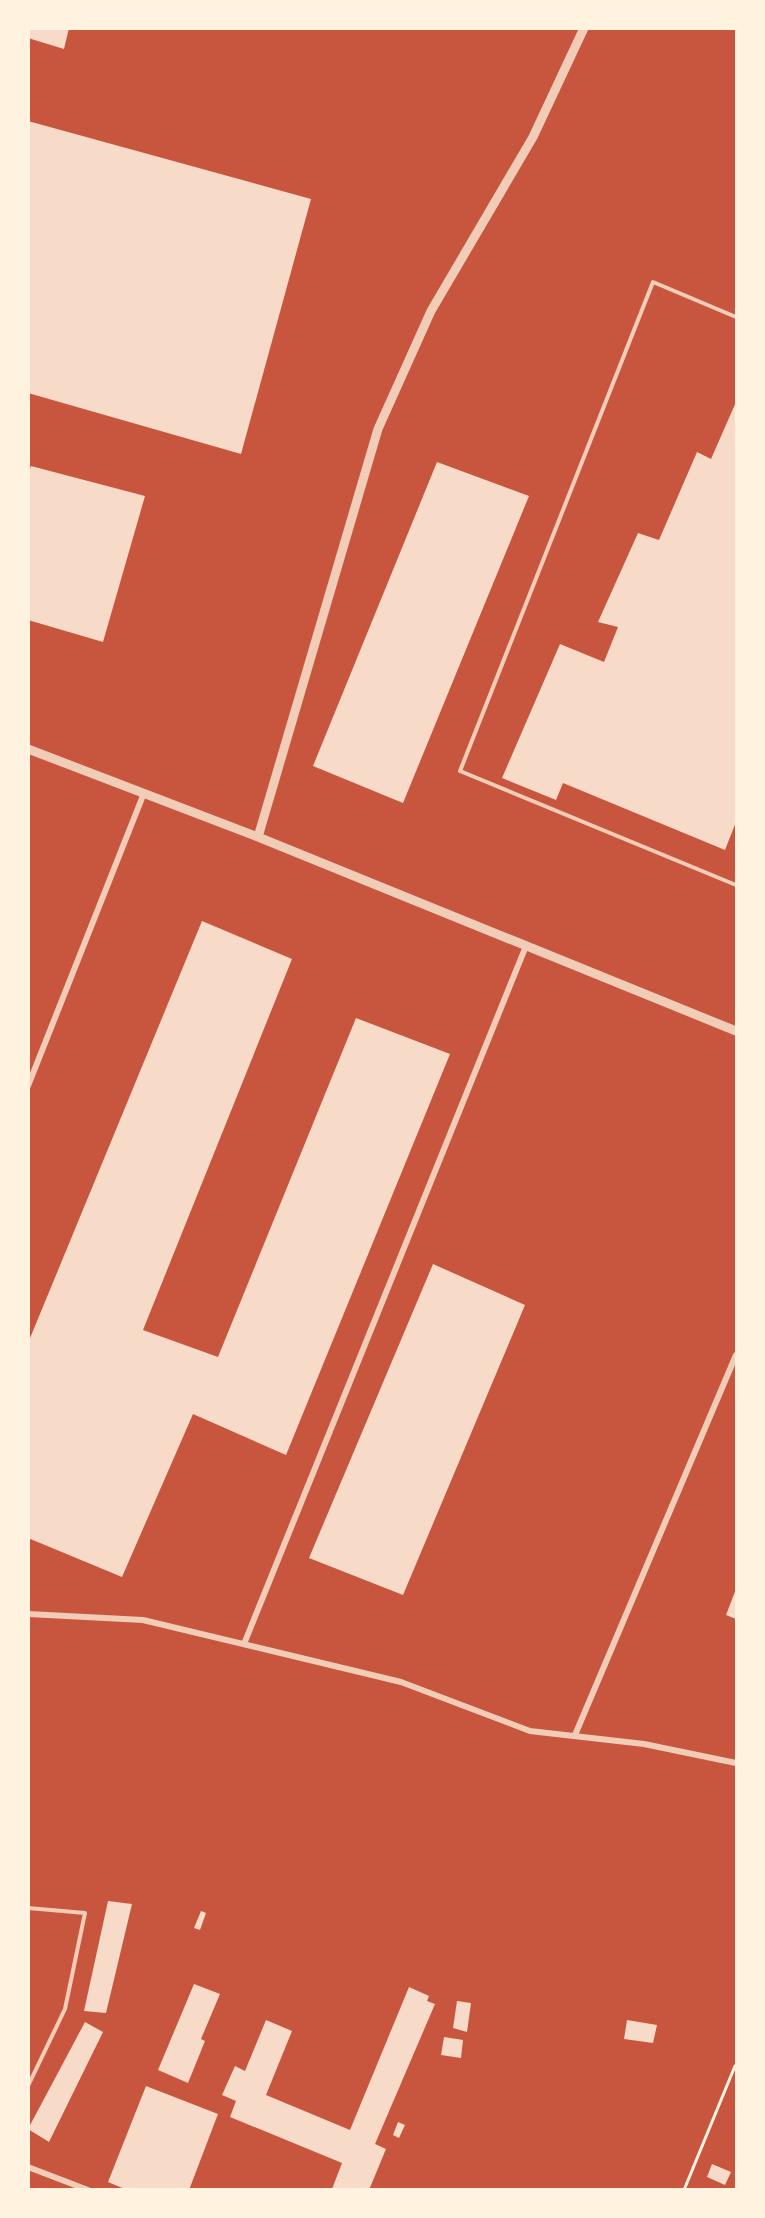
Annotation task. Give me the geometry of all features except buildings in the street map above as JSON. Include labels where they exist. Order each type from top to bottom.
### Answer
[{"type":"street","points":[[258,837],[378,429],[431,310],[533,137],[584,28]]},
{"type":"street","points":[[28,749],[258,837],[736,1031]]},
{"type":"street","points":[[28,1086],[144,793]]},
{"type":"street","points":[[244,1644],[526,946]]},
{"type":"street","points":[[575,1735],[736,1355]]},
{"type":"street","points":[[28,1614],[143,1620],[400,1682],[530,1731],[644,1744],[736,1763]]},
{"type":"street","points":[[28,2167],[88,2190]]},
{"type":"lane","points":[[736,317],[653,282],[460,771],[736,885]]},
{"type":"lane","points":[[28,1908],[85,1913],[65,2009],[28,2086]]},
{"type":"path","points":[[684,2190],[735,2066]]}]
